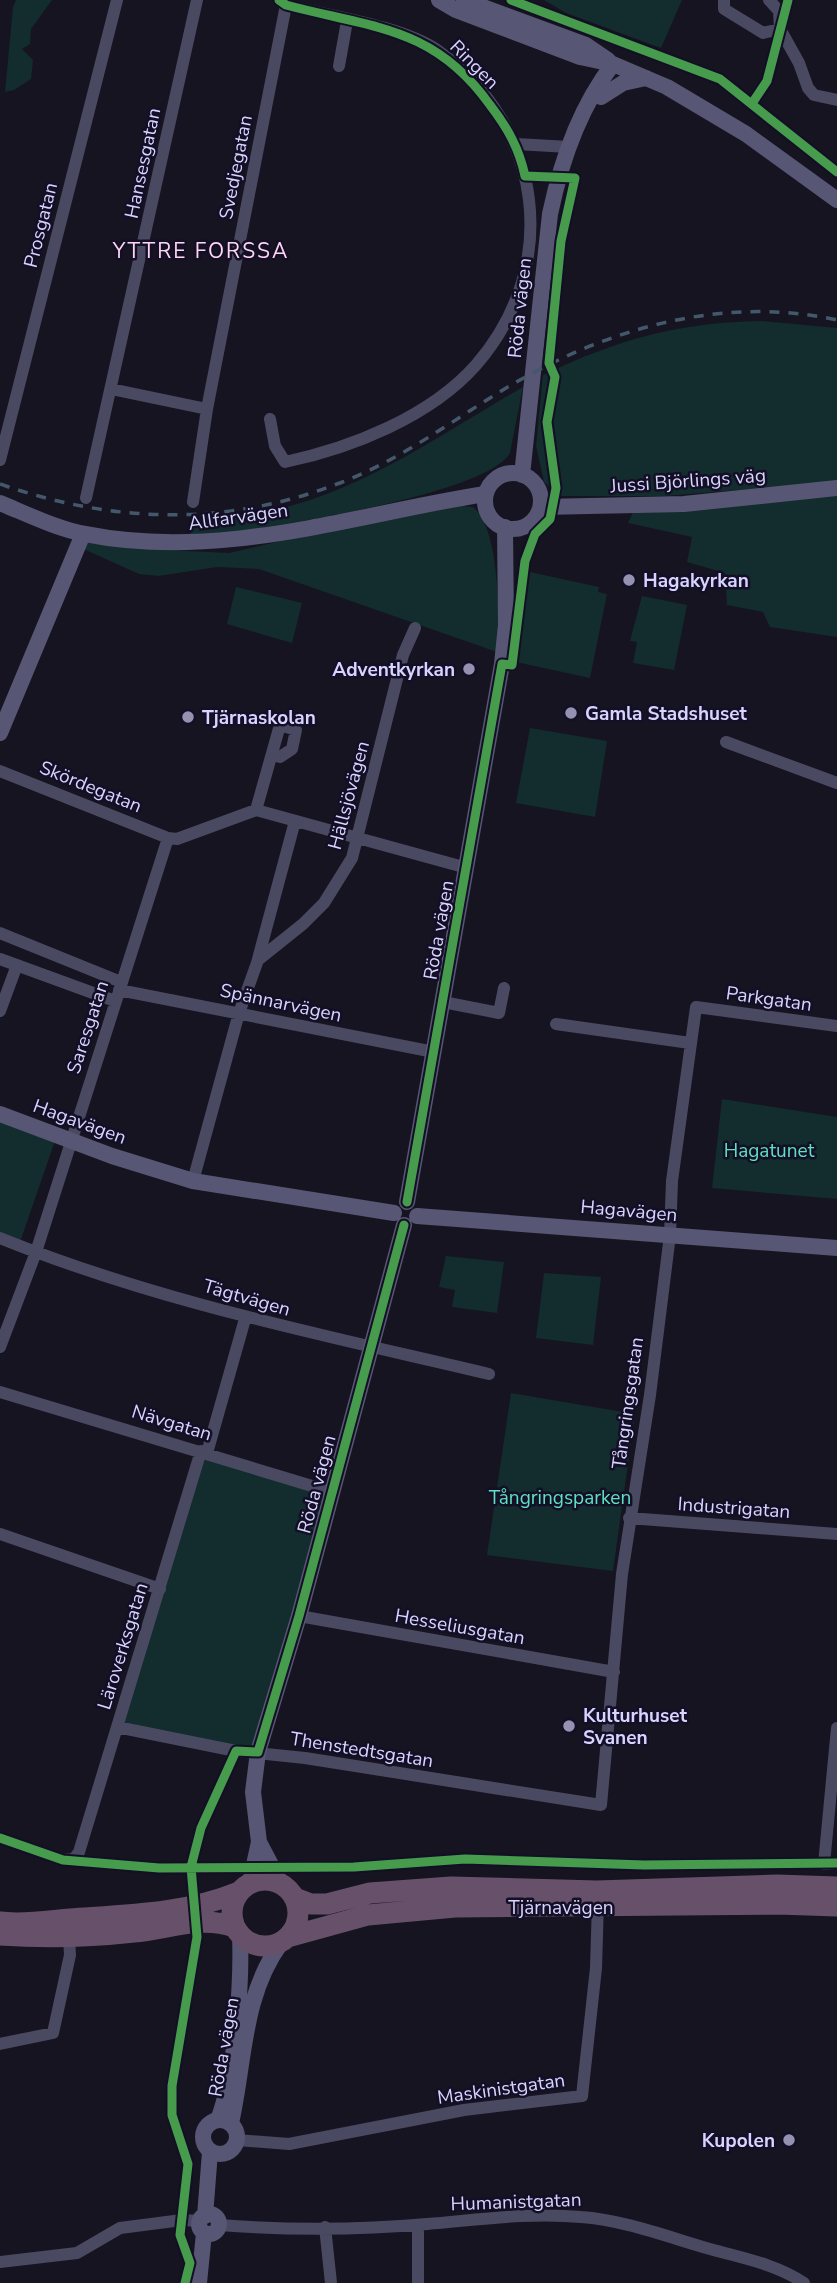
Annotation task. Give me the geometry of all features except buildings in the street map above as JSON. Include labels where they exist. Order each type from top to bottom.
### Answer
[{"type":"highway","points":[[0,1922],[168,1910],[211,1902],[271,1880],[288,1891],[297,1923],[284,1940],[259,1946],[237,1931],[206,1921],[138,1932],[69,1938],[0,1935]]},
{"type":"highway","name":"Tjärnavägen","points":[[284,1940],[368,1914],[777,1885],[837,1887]]},
{"type":"highway","name":"Tjärnavägen","points":[[288,1891],[311,1904],[327,1904],[370,1893],[452,1886],[598,1899],[837,1906]]},
{"type":"highway","points":[[237,1931],[232,1909],[244,1888]]},
{"type":"street","name":"Prosgatan","points":[[0,460],[117,0]]},
{"type":"street","name":"Hansesgatan","points":[[86,498],[197,0]]},
{"type":"street","points":[[439,0],[456,10],[580,57],[612,64],[647,78],[746,134],[837,200]]},
{"type":"street","points":[[464,0],[586,45],[612,64]]},
{"type":"street","points":[[724,0],[724,9],[731,16],[751,27],[763,33],[780,29]]},
{"type":"street","points":[[769,0],[779,11],[780,29],[799,64],[808,88],[814,95],[837,100]]},
{"type":"street","name":"Ringen","points":[[270,419],[275,446],[285,462],[325,453],[403,419],[444,393],[475,366],[509,315],[528,253],[528,191],[521,155],[479,89],[435,48],[407,35],[282,3]]},
{"type":"street","name":"Svedjegatan","points":[[193,502],[207,409],[282,3]]},
{"type":"street","points":[[339,66],[347,21]]},
{"type":"street","points":[[580,57],[588,64],[598,92],[647,78]]},
{"type":"street","name":"Röda vägen","points":[[522,475],[550,214],[557,177],[569,147],[612,64]]},
{"type":"street","points":[[516,144],[569,147]]},
{"type":"street","points":[[111,389],[207,409]]},
{"type":"street","points":[[511,472],[522,475],[532,480],[539,491],[542,507],[534,521],[516,530],[489,517],[485,494],[492,482],[502,475],[511,472]]},
{"type":"street","name":"Jussi Björlings väg","points":[[542,507],[684,505],[837,488]]},
{"type":"street","name":"Allfarvägen","points":[[0,503],[83,534],[186,545],[243,540],[485,494]]},
{"type":"street","name":"Röda vägen","points":[[288,1891],[259,1842],[253,1792],[258,1752],[299,1616],[405,1218],[416,1208],[407,1202],[502,664],[506,625],[505,527]]},
{"type":"street","points":[[0,733],[83,534]]},
{"type":"street","name":"Hällsjövägen","points":[[258,960],[303,925],[324,903],[348,866],[358,838],[403,655],[415,628]]},
{"type":"street","points":[[726,743],[837,783]]},
{"type":"street","points":[[256,810],[273,755]]},
{"type":"street","name":"Skördegatan","points":[[0,771],[168,838]]},
{"type":"street","points":[[168,838],[177,839],[256,810],[467,868]]},
{"type":"street","points":[[192,1181],[239,1013],[258,960],[295,821]]},
{"type":"street","name":"Saresgatan","points":[[0,1347],[36,1252],[168,838]]},
{"type":"street","name":"Spännarvägen","points":[[0,933],[119,991]]},
{"type":"street","name":"Spännarvägen","points":[[0,959],[119,991],[434,1052]]},
{"type":"street","points":[[0,1010],[17,965]]},
{"type":"street","points":[[443,1002],[499,1013],[505,988]]},
{"type":"street","name":"Parkgatan","points":[[696,1007],[837,1026]]},
{"type":"street","name":"Tångringsgatan","points":[[601,1805],[629,1518],[650,1395],[670,1235],[673,1181],[696,1007]]},
{"type":"street","points":[[556,1024],[690,1043]]},
{"type":"street","name":"Hagavägen","points":[[0,1114],[192,1181],[405,1218],[837,1248]]},
{"type":"street","name":"Tägtvägen","points":[[0,1238],[245,1319],[489,1374]]},
{"type":"street","name":"Läroverksgatan","points":[[0,1838],[63,1860],[74,1859],[79,1852],[245,1319]]},
{"type":"street","name":"Nävgatan","points":[[0,1392],[332,1492]]},
{"type":"street","name":"Industrigatan","points":[[629,1518],[837,1534]]},
{"type":"street","points":[[0,1534],[160,1589]]},
{"type":"street","name":"Hesseliusgatan","points":[[299,1616],[614,1672]]},
{"type":"street","name":"Thenstedtsgatan","points":[[117,1727],[236,1751],[258,1752],[601,1805]]},
{"type":"street","points":[[831,1864],[837,1728]]},
{"type":"street","name":"Röda vägen","points":[[244,1888],[259,1842]]},
{"type":"street","name":"Maskinistgatan","points":[[237,2140],[289,2144],[464,2110],[582,2096],[596,1968],[598,1899]]},
{"type":"street","name":"Röda vägen","points":[[224,2122],[242,1967],[237,1931]]},
{"type":"street","points":[[0,2044],[53,2033],[70,1955],[69,1938]]},
{"type":"street","name":"Röda vägen","points":[[224,2122],[254,1992],[267,1962],[284,1940]]},
{"type":"street","points":[[224,2122],[236,2131],[237,2140],[232,2150],[216,2153],[204,2144],[203,2133],[208,2124],[224,2122]]},
{"type":"street","points":[[201,2283],[216,2153]]},
{"type":"street","name":"Humanistgatan","points":[[208,2224],[325,2227],[418,2225],[487,2218],[582,2217],[628,2225],[766,2265],[790,2274],[804,2283]]},
{"type":"street","points":[[0,2262],[77,2253],[120,2228],[182,2220],[208,2224]]},
{"type":"street","points":[[418,2225],[418,2283]]},
{"type":"street","points":[[325,2227],[331,2283]]},
{"type":"green space","points":[[16,0],[52,0],[31,29],[30,44],[22,49],[33,60],[31,79],[14,90],[5,92],[13,7]]},
{"type":"green space","points":[[544,0],[682,0],[661,48],[566,13]]},
{"type":"green space","points":[[761,321],[837,328],[837,482],[664,496],[561,496],[544,482],[536,446],[543,375],[596,352],[649,335],[703,325]]},
{"type":"green space","points":[[523,387],[510,453],[491,469],[457,484],[362,509],[310,520],[190,538],[192,523],[242,517],[287,507],[328,494],[367,477]]},
{"type":"green space","points":[[837,491],[837,637],[770,627],[763,612],[727,605],[725,573],[687,562],[692,537],[628,523],[633,512]]},
{"type":"green space","points":[[462,506],[473,507],[482,518],[489,535],[498,597],[500,653],[259,569],[217,567],[158,576],[139,574],[79,547],[88,536],[146,549],[229,553],[341,527]]},
{"type":"green space","points":[[530,572],[599,587],[598,592],[607,594],[590,678],[516,662]]},
{"type":"green space","points":[[236,587],[302,603],[292,643],[227,624]]},
{"type":"green space","points":[[642,596],[687,605],[674,670],[633,663],[637,642],[630,641]]},
{"type":"green space","points":[[530,728],[607,741],[595,817],[516,803]]},
{"type":"green space","name":"Hagatunet","points":[[722,1099],[837,1117],[837,1199],[712,1188]]},
{"type":"green space","points":[[0,1114],[57,1135],[19,1245],[0,1238]]},
{"type":"green space","points":[[446,1256],[504,1262],[497,1313],[452,1307],[455,1290],[439,1287]]},
{"type":"green space","points":[[544,1273],[601,1277],[593,1345],[536,1338]]},
{"type":"green space","name":"Tångringsparken","points":[[511,1393],[635,1414],[613,1571],[487,1555]]},
{"type":"green space","points":[[201,1451],[332,1492],[258,1752],[117,1727]]},
{"type":"railway","points":[[0,484],[42,497],[126,512],[168,515],[253,508],[295,498],[358,475],[400,454],[536,371],[618,336],[704,315],[793,313],[837,320]]},
{"type":"cycle path","points":[[279,0],[286,5],[374,26],[424,45],[447,59],[469,79],[490,105],[512,138],[525,176],[575,178],[561,241],[549,363],[555,377],[547,422],[556,488],[550,519],[535,534],[525,561],[512,665],[502,664],[407,1202]]},
{"type":"cycle path","points":[[511,0],[720,79],[837,172]]},
{"type":"cycle path","points":[[753,102],[767,81],[788,0]]},
{"type":"cycle path","points":[[185,2283],[190,2263],[180,2235],[188,2164],[172,2115],[172,2086],[197,1937],[191,1867],[201,1828],[236,1751],[258,1752],[299,1616],[404,1225]]},
{"type":"cycle path","points":[[0,1838],[63,1860],[159,1868],[354,1867],[465,1859],[644,1865],[837,1863]]},
{"type":"place","name":"Hagakyrkan","points":[[629,580]]},
{"type":"place","name":"Adventkyrkan","points":[[469,669]]},
{"type":"place","name":"Gamla Stadshuset","points":[[571,713]]},
{"type":"place","name":"Tjärnaskolan","points":[[188,717]]},
{"type":"place","name":"Kulturhuset Svanen","points":[[569,1726]]},
{"type":"place","name":"Kupolen","points":[[789,2140]]},
{"type":"district","name":"YTTRE FORSSA","points":[[201,251]]}]
